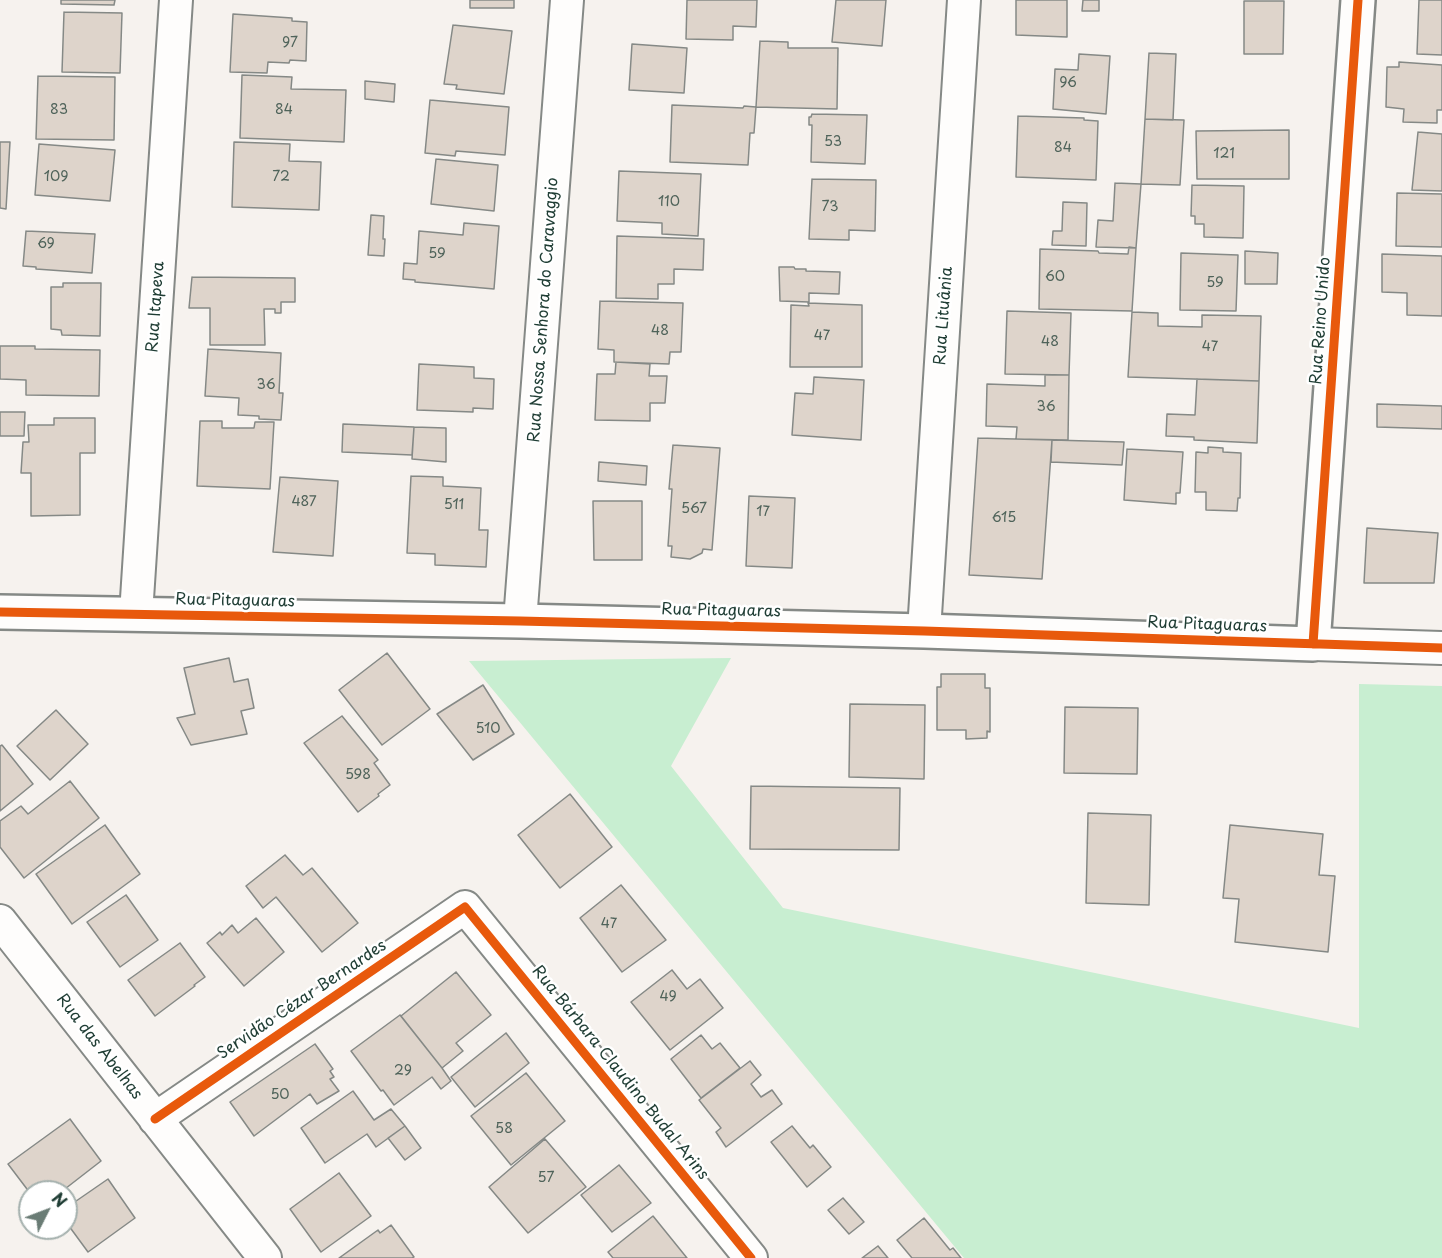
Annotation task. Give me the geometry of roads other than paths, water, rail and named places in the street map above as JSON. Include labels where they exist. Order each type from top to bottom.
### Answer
[{"type":"street","name":"Rua Itapeva","points":[[136,614],[176,0]]},
{"type":"street","name":"Rua Nossa Senhora do Caravaggio","points":[[520,621],[567,0]]},
{"type":"street","name":"Rua Lituânia","points":[[924,631],[964,0]]},
{"type":"street","name":"Rua Reino Unido","points":[[1313,644],[1358,0]]},
{"type":"street","name":"Rua Pitaguaras","points":[[0,612],[924,631],[1442,648]]},
{"type":"street","name":"Servidão Cézar Bernardes","points":[[155,1119],[465,907]]},
{"type":"street","name":"Rua Bárbara Claudino Budal Arins","points":[[465,907],[752,1258]]},
{"type":"street","name":"Rua das Abelhas","points":[[0,921],[265,1258]]}]
